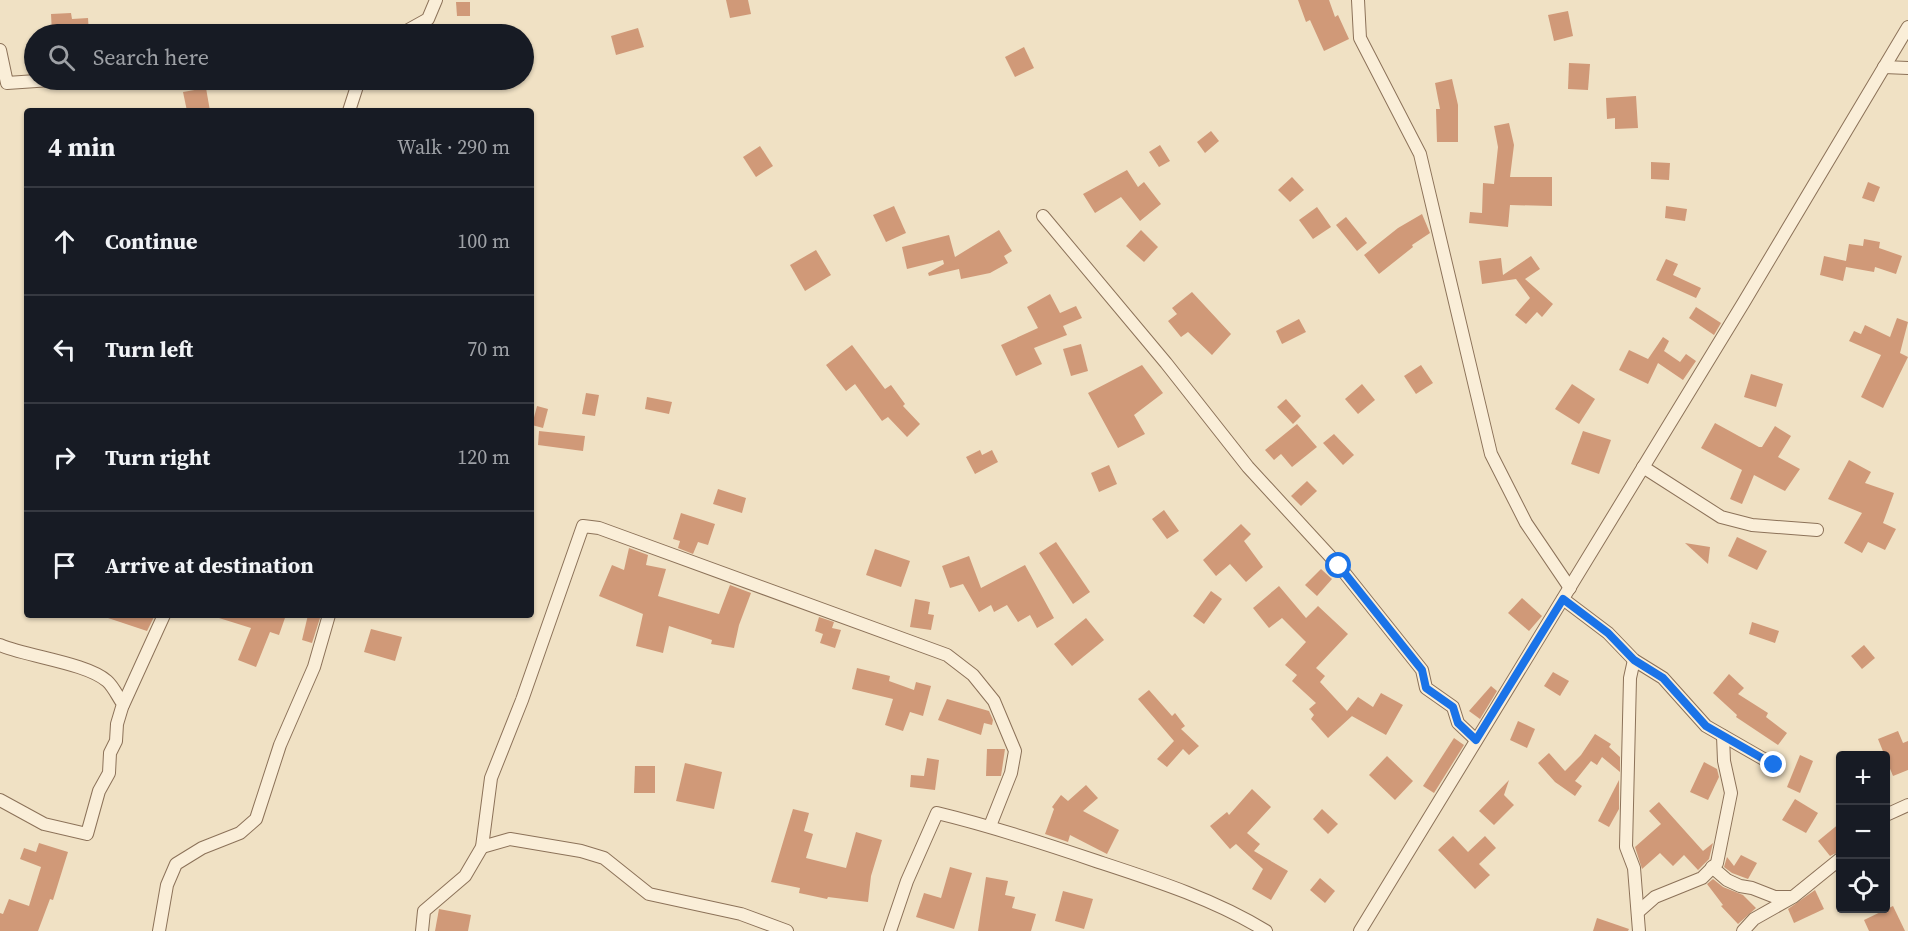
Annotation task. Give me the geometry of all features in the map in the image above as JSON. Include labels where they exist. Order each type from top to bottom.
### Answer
[{"type":"street","points":[[419,24],[428,19],[436,0]]},
{"type":"street","points":[[1358,0],[1360,38],[1420,154],[1491,454],[1526,523],[1566,594],[1634,660],[1663,678],[1706,726],[1774,765]]},
{"type":"street","points":[[1360,931],[1908,27]]},
{"type":"street","points":[[0,50],[7,84],[24,82]]},
{"type":"street","points":[[1884,67],[1908,68]]},
{"type":"street","points":[[350,108],[356,90]]},
{"type":"street","points":[[1043,216],[1166,363],[1248,467],[1339,566],[1422,670],[1426,688],[1453,707],[1458,723],[1476,740]]},
{"type":"street","points":[[1643,467],[1721,517],[1752,525],[1817,530]]},
{"type":"street","points":[[422,931],[424,911],[465,876],[482,848],[491,778],[522,700],[583,526],[599,528],[947,655],[973,675],[994,701],[1015,751],[1011,773],[990,826]]},
{"type":"street","points":[[0,800],[44,824],[87,834],[99,791],[109,773],[110,753],[116,741],[117,724],[123,705],[163,618]]},
{"type":"street","points":[[159,931],[166,885],[176,864],[202,848],[240,834],[256,819],[280,745],[315,667],[328,618]]},
{"type":"street","points":[[0,645],[23,654],[72,665],[107,681],[123,705]]},
{"type":"street","points":[[1634,660],[1630,678],[1626,847],[1629,860],[1634,868],[1639,931]]},
{"type":"street","points":[[1638,912],[1655,897],[1702,878],[1717,863],[1731,793],[1724,760],[1723,736]]},
{"type":"street","points":[[1890,813],[1908,805]]},
{"type":"street","points":[[890,931],[907,881],[937,813],[990,826],[1138,875],[1235,912],[1266,931]]},
{"type":"street","points":[[482,848],[510,839],[581,851],[604,858],[649,894],[741,914],[787,931]]},
{"type":"street","points":[[1743,931],[1754,919],[1793,897],[1836,862]]},
{"type":"street","points":[[1712,867],[1727,880],[1740,886],[1775,897],[1793,897]]},
{"type":"building","points":[[726,0],[748,0],[751,14],[730,18]]},
{"type":"building","points":[[1298,0],[1329,0],[1335,17],[1338,15],[1349,39],[1324,51],[1310,20],[1306,22]]},
{"type":"building","points":[[456,2],[470,2],[470,16],[457,16]]},
{"type":"building","points":[[1568,11],[1573,36],[1554,41],[1548,15]]},
{"type":"building","points":[[71,13],[72,19],[88,18],[88,24],[52,24],[51,14]]},
{"type":"building","points":[[638,28],[644,47],[616,55],[611,36]]},
{"type":"building","points":[[1024,47],[1034,68],[1015,77],[1005,57]]},
{"type":"building","points":[[1569,63],[1590,64],[1588,90],[1568,89]]},
{"type":"building","points":[[1452,79],[1458,105],[1458,142],[1437,142],[1436,109],[1440,109],[1435,83]]},
{"type":"building","points":[[206,90],[209,108],[186,108],[183,92]]},
{"type":"building","points":[[1636,96],[1638,128],[1615,129],[1615,118],[1607,119],[1606,98]]},
{"type":"building","points":[[1509,123],[1514,145],[1510,177],[1552,177],[1552,206],[1510,205],[1508,227],[1469,223],[1470,212],[1482,213],[1483,183],[1494,184],[1498,147],[1494,126]]},
{"type":"building","points":[[1211,131],[1219,141],[1205,153],[1197,142]]},
{"type":"building","points":[[1160,145],[1170,161],[1159,167],[1149,152]]},
{"type":"building","points":[[760,146],[773,166],[756,177],[743,157]]},
{"type":"building","points":[[1651,162],[1670,163],[1669,180],[1651,179]]},
{"type":"building","points":[[1127,170],[1138,187],[1144,182],[1161,204],[1140,221],[1121,197],[1095,213],[1083,194]]},
{"type":"building","points":[[1292,177],[1304,190],[1290,202],[1278,190]]},
{"type":"building","points":[[1868,182],[1880,187],[1874,202],[1862,198]]},
{"type":"building","points":[[894,206],[906,233],[886,242],[873,215]]},
{"type":"building","points":[[1666,206],[1687,209],[1685,221],[1665,218]]},
{"type":"building","points":[[1317,207],[1331,227],[1313,239],[1299,220]]},
{"type":"building","points":[[1422,214],[1430,233],[1412,245],[1413,247],[1379,274],[1364,255],[1398,228]]},
{"type":"building","points":[[1346,217],[1367,243],[1357,251],[1336,225]]},
{"type":"building","points":[[999,230],[1012,251],[1004,256],[1008,263],[990,273],[961,279],[959,269],[929,276],[928,273],[944,264],[943,260],[907,269],[902,247],[949,235],[955,257]]},
{"type":"building","points":[[1141,230],[1158,247],[1144,262],[1126,246]]},
{"type":"building","points":[[1864,239],[1880,242],[1879,248],[1902,256],[1896,274],[1875,267],[1874,272],[1846,267],[1843,281],[1820,275],[1824,256],[1846,261],[1849,244],[1863,246]]},
{"type":"building","points":[[816,250],[831,275],[805,291],[790,265]]},
{"type":"building","points":[[1531,256],[1540,269],[1525,279],[1553,304],[1542,317],[1537,312],[1526,324],[1515,315],[1530,298],[1516,279],[1482,284],[1479,261],[1501,258],[1503,275]]},
{"type":"building","points":[[1666,259],[1678,264],[1673,275],[1701,288],[1696,298],[1656,280]]},
{"type":"building","points":[[1192,292],[1231,334],[1212,355],[1188,332],[1181,337],[1168,321],[1177,314],[1172,308]]},
{"type":"building","points":[[1050,294],[1060,313],[1076,306],[1082,318],[1063,326],[1067,335],[1034,348],[1042,364],[1016,376],[1001,345],[1038,328],[1027,307]]},
{"type":"building","points":[[1696,307],[1721,323],[1714,335],[1689,318]]},
{"type":"building","points":[[1897,318],[1908,322],[1900,353],[1908,357],[1883,408],[1861,397],[1881,355],[1849,341],[1854,331],[1861,334],[1865,325],[1890,337]]},
{"type":"building","points":[[1299,319],[1306,332],[1282,344],[1276,331]]},
{"type":"building","points":[[1663,337],[1669,341],[1664,351],[1680,362],[1686,354],[1696,361],[1683,380],[1658,363],[1648,384],[1619,370],[1629,350],[1648,359]]},
{"type":"building","points":[[1081,344],[1088,371],[1071,376],[1063,349]]},
{"type":"building","points":[[852,345],[885,389],[891,385],[905,404],[903,406],[920,424],[907,437],[888,417],[882,421],[855,384],[846,391],[826,365]]},
{"type":"building","points":[[1142,365],[1163,393],[1134,415],[1145,434],[1118,448],[1088,393]]},
{"type":"building","points":[[1421,365],[1433,383],[1416,394],[1404,376]]},
{"type":"building","points":[[1751,374],[1783,384],[1776,407],[1744,397]]},
{"type":"building","points":[[1362,384],[1375,400],[1358,414],[1345,399]]},
{"type":"building","points":[[1572,384],[1595,399],[1579,424],[1555,409]]},
{"type":"building","points":[[586,393],[599,395],[595,416],[582,414]]},
{"type":"building","points":[[647,397],[672,402],[669,414],[645,409]]},
{"type":"building","points":[[1286,399],[1301,416],[1293,424],[1277,407]]},
{"type":"building","points":[[537,406],[548,409],[543,428],[534,426]]},
{"type":"building","points":[[1715,423],[1759,447],[1762,447],[1775,426],[1791,436],[1778,457],[1800,469],[1785,491],[1754,475],[1742,504],[1730,499],[1742,470],[1701,448]]},
{"type":"building","points":[[1297,424],[1317,447],[1292,467],[1281,454],[1274,460],[1265,450]]},
{"type":"building","points":[[539,431],[585,436],[583,451],[538,445]]},
{"type":"building","points":[[1583,431],[1611,440],[1599,474],[1571,464]]},
{"type":"building","points":[[1334,434],[1354,455],[1343,465],[1323,443]]},
{"type":"building","points":[[980,450],[982,455],[992,450],[998,462],[975,474],[966,457]]},
{"type":"building","points":[[1849,460],[1871,472],[1865,483],[1894,493],[1883,523],[1896,529],[1885,550],[1868,542],[1862,553],[1844,543],[1862,513],[1828,499]]},
{"type":"building","points":[[1109,465],[1117,484],[1099,492],[1091,473]]},
{"type":"building","points":[[1307,481],[1317,491],[1301,506],[1291,496]]},
{"type":"building","points":[[718,489],[746,498],[742,513],[713,504]]},
{"type":"building","points":[[1164,510],[1179,531],[1167,539],[1152,519]]},
{"type":"building","points":[[681,513],[715,524],[708,545],[698,542],[693,554],[678,548],[680,541],[673,539]]},
{"type":"building","points":[[1241,524],[1251,534],[1244,541],[1263,567],[1246,582],[1230,564],[1216,576],[1203,560]]},
{"type":"building","points":[[1737,537],[1767,551],[1757,570],[1728,556]]},
{"type":"building","points":[[1056,542],[1090,592],[1073,604],[1039,553]]},
{"type":"building","points":[[1685,543],[1710,547],[1708,564]]},
{"type":"building","points":[[629,548],[648,555],[646,565],[666,569],[658,596],[719,614],[730,585],[751,593],[739,625],[734,648],[711,644],[712,640],[669,626],[663,653],[636,646],[643,614],[599,596],[612,565],[624,570]]},
{"type":"building","points":[[875,549],[910,561],[901,587],[866,575]]},
{"type":"building","points":[[969,556],[981,588],[1025,565],[1054,618],[1037,628],[1030,615],[1018,622],[1007,605],[994,612],[991,605],[979,612],[963,584],[950,588],[942,566]]},
{"type":"building","points":[[1321,569],[1332,579],[1317,596],[1305,585]]},
{"type":"building","points":[[1279,586],[1306,618],[1318,606],[1348,634],[1316,668],[1325,676],[1320,682],[1347,711],[1358,697],[1373,707],[1381,693],[1403,705],[1386,735],[1352,716],[1328,738],[1311,719],[1314,715],[1309,709],[1316,703],[1292,681],[1297,675],[1285,665],[1306,642],[1282,618],[1269,628],[1253,608]]},
{"type":"building","points":[[1211,591],[1222,599],[1204,624],[1193,616]]},
{"type":"building","points":[[1522,598],[1542,616],[1529,631],[1508,613]]},
{"type":"building","points":[[915,599],[930,602],[928,614],[934,615],[931,630],[910,627]]},
{"type":"building","points":[[819,617],[834,622],[832,628],[841,630],[835,648],[820,643],[823,634],[815,631]]},
{"type":"building","points":[[108,618],[154,618],[147,631]]},
{"type":"building","points":[[219,618],[285,618],[279,635],[270,632],[256,667],[238,660],[251,628]]},
{"type":"building","points":[[307,618],[320,618],[312,643],[302,640]]},
{"type":"building","points":[[1086,618],[1104,640],[1072,666],[1054,644]]},
{"type":"building","points":[[1752,622],[1779,631],[1775,643],[1749,634]]},
{"type":"building","points":[[371,629],[402,637],[395,661],[364,652]]},
{"type":"building","points":[[1864,645],[1875,658],[1862,669],[1851,656]]},
{"type":"building","points":[[857,668],[890,676],[889,681],[914,690],[916,682],[931,686],[923,716],[910,712],[903,731],[885,725],[893,699],[852,689]]},
{"type":"building","points":[[1553,672],[1569,681],[1560,696],[1544,686]]},
{"type":"building","points":[[1729,674],[1744,688],[1738,694],[1768,713],[1766,717],[1787,733],[1778,745],[1736,717],[1737,715],[1713,693]]},
{"type":"building","points":[[1491,686],[1497,691],[1480,719],[1469,711]]},
{"type":"building","points":[[1149,690],[1172,716],[1175,713],[1185,726],[1181,729],[1199,746],[1189,755],[1183,749],[1167,767],[1157,759],[1174,741],[1138,699]]},
{"type":"building","points":[[947,699],[989,711],[993,720],[992,725],[984,723],[981,735],[938,720]]},
{"type":"building","points":[[1518,721],[1535,729],[1527,748],[1510,740]]},
{"type":"building","points":[[1898,731],[1903,743],[1908,741],[1908,770],[1893,776],[1890,769],[1890,751],[1883,751],[1878,739]]},
{"type":"building","points":[[1595,734],[1611,744],[1609,747],[1620,757],[1620,772],[1602,757],[1597,765],[1591,761],[1575,781],[1582,786],[1575,796],[1555,782],[1538,763],[1549,753],[1565,771],[1581,755]]},
{"type":"building","points":[[1454,738],[1464,745],[1434,793],[1423,786]]},
{"type":"building","points":[[987,749],[1005,749],[1001,776],[986,776]]},
{"type":"building","points":[[1800,755],[1813,761],[1800,793],[1787,787]]},
{"type":"building","points":[[1387,756],[1413,781],[1395,800],[1369,775]]},
{"type":"building","points":[[927,758],[939,760],[935,790],[910,787],[911,775],[924,776]]},
{"type":"building","points":[[1704,762],[1717,769],[1719,777],[1708,800],[1690,792]]},
{"type":"building","points":[[685,763],[722,772],[714,809],[676,801]]},
{"type":"building","points":[[635,766],[655,766],[655,793],[634,793]]},
{"type":"building","points":[[1509,780],[1504,795],[1514,805],[1494,825],[1479,811]]},
{"type":"building","points":[[1619,780],[1619,809],[1609,827],[1598,821]]},
{"type":"building","points":[[1086,785],[1098,798],[1083,811],[1119,830],[1107,854],[1070,835],[1068,842],[1045,834],[1054,809],[1052,807],[1061,795],[1068,801]]},
{"type":"building","points":[[1252,789],[1271,807],[1247,833],[1260,844],[1254,851],[1288,871],[1271,900],[1252,889],[1263,869],[1236,844],[1230,849],[1210,826],[1227,812],[1229,815]]},
{"type":"building","points":[[1795,799],[1818,813],[1806,833],[1782,820]]},
{"type":"building","points":[[1659,802],[1703,851],[1713,843],[1709,859],[1698,870],[1684,855],[1673,866],[1660,853],[1642,869],[1635,847],[1661,824],[1649,811]]},
{"type":"building","points":[[793,809],[809,813],[804,831],[813,834],[806,858],[846,868],[856,832],[882,840],[871,876],[868,902],[828,897],[827,899],[799,893],[800,888],[771,882]]},
{"type":"building","points":[[1322,809],[1338,824],[1328,834],[1313,819]]},
{"type":"building","points":[[1836,826],[1836,853],[1830,856],[1818,841]]},
{"type":"building","points":[[1453,836],[1468,852],[1485,836],[1496,848],[1479,864],[1490,875],[1475,889],[1438,850]]},
{"type":"building","points":[[39,843],[68,852],[53,900],[50,899],[38,931],[0,931],[0,913],[3,914],[9,899],[29,906],[41,867],[20,859],[24,848],[36,852]]},
{"type":"building","points":[[1741,855],[1757,863],[1748,879],[1724,867],[1727,857],[1734,866]]},
{"type":"building","points":[[950,867],[972,873],[954,929],[916,917],[924,893],[941,898]]},
{"type":"building","points":[[986,877],[1008,881],[1005,895],[1015,897],[1012,908],[1036,914],[1031,931],[978,931]]},
{"type":"building","points":[[1320,878],[1335,891],[1325,903],[1310,890]]},
{"type":"building","points":[[1713,879],[1723,887],[1743,895],[1756,908],[1738,924],[1721,906],[1723,905],[1707,884]]},
{"type":"building","points":[[1815,890],[1824,909],[1794,923],[1788,909]]},
{"type":"building","points":[[1063,891],[1093,899],[1084,929],[1055,921]]},
{"type":"building","points":[[1893,906],[1905,931],[1869,931],[1864,920],[1878,913],[1890,913],[1890,907]]},
{"type":"building","points":[[439,909],[471,915],[468,931],[435,931]]},
{"type":"building","points":[[1597,918],[1629,929],[1628,931],[1593,931]]},
{"type":"route","points":[[1339,566],[1422,670],[1426,688],[1453,707],[1458,723],[1476,740],[1563,599],[1608,633],[1634,660],[1663,678],[1706,726],[1774,765]]}]
